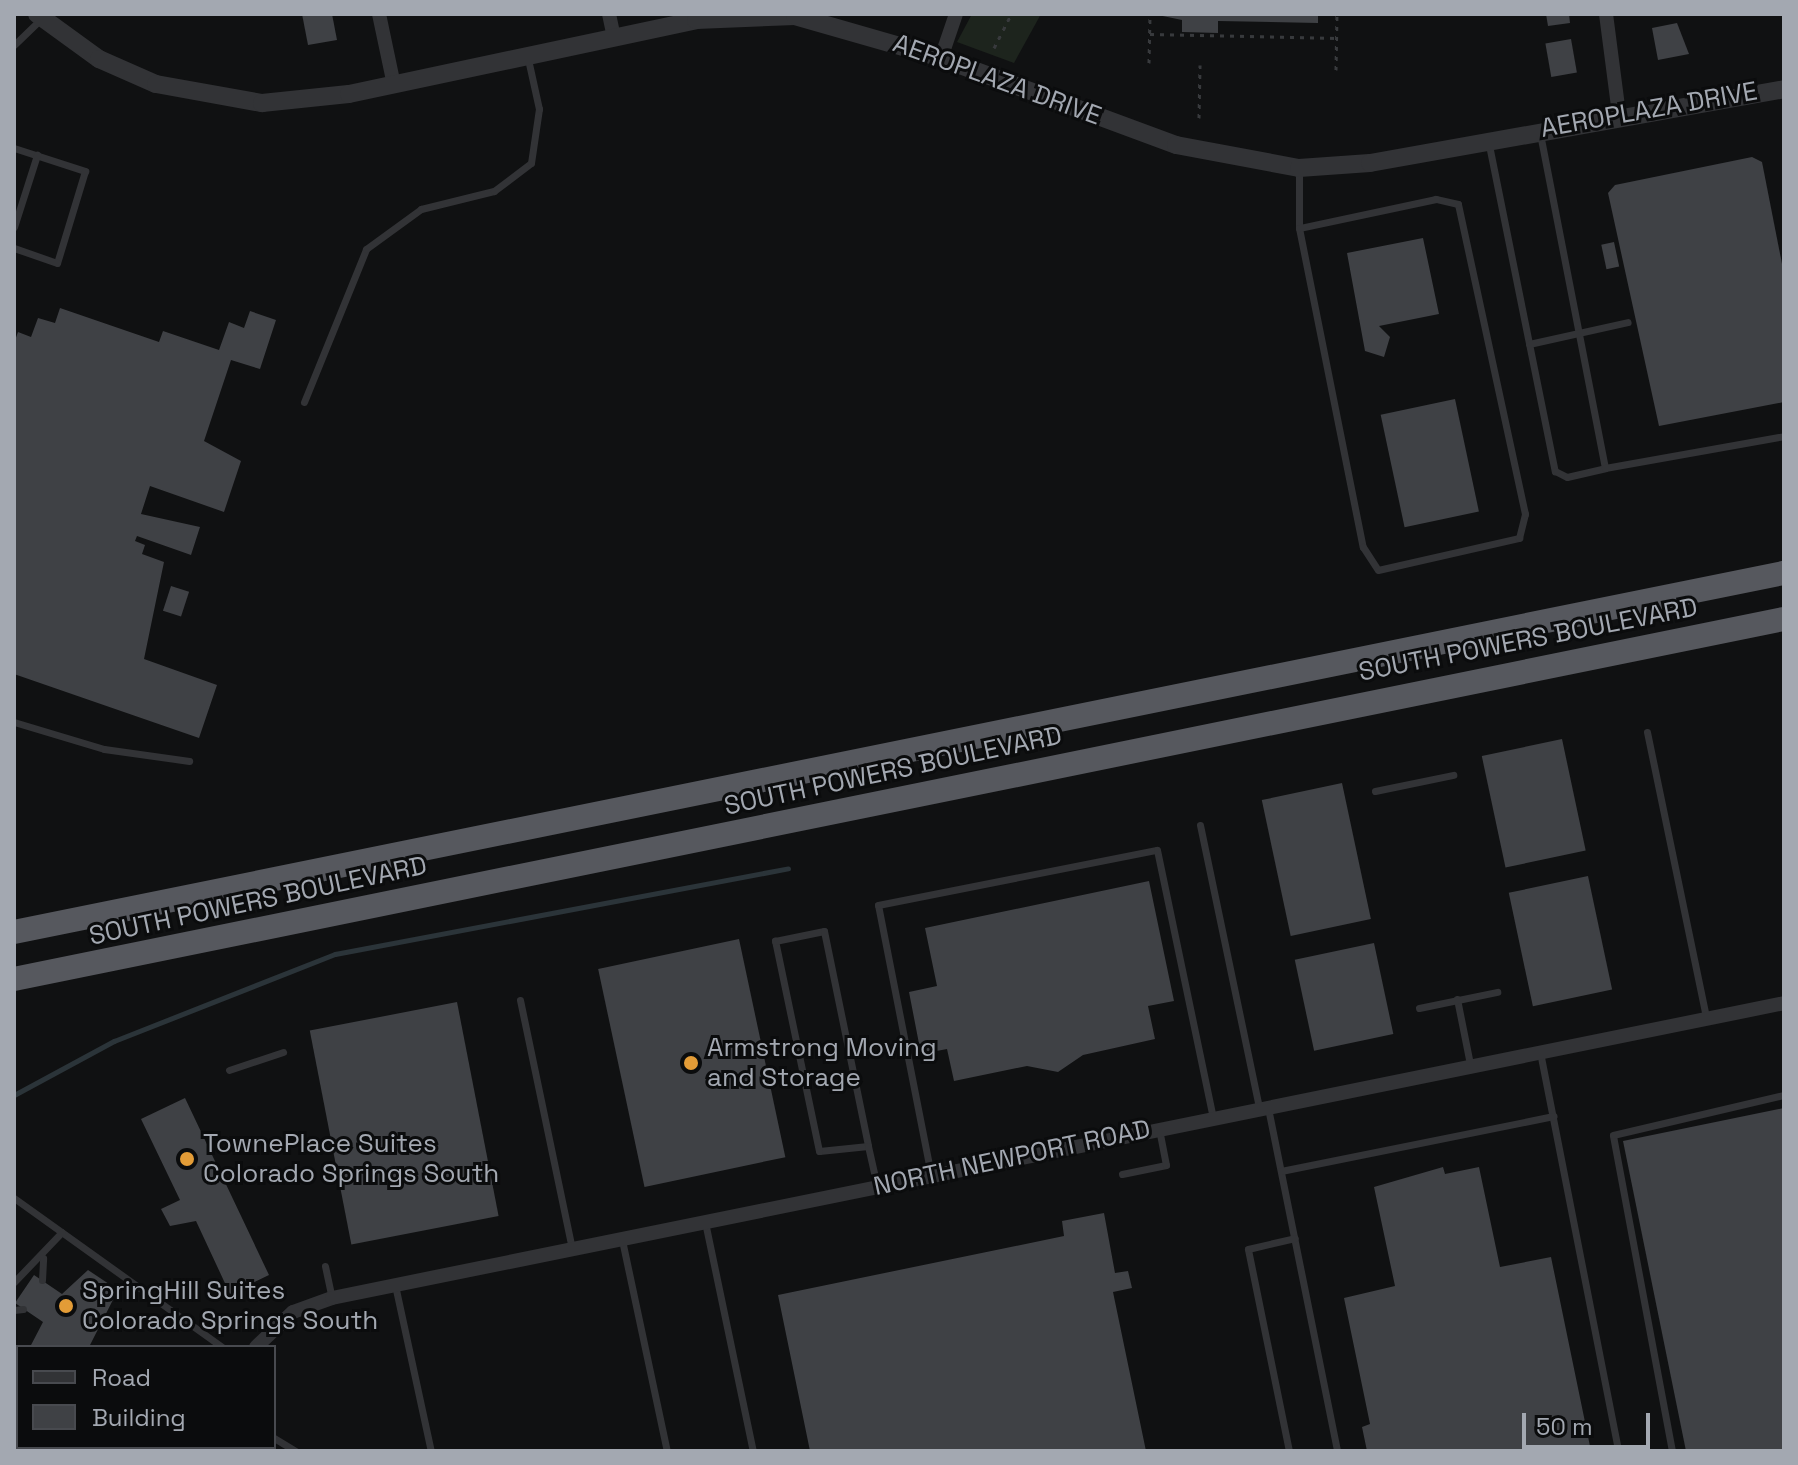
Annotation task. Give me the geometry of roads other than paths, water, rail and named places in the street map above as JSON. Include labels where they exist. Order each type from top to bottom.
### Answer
[{"type":"highway","name":"SOUTH POWERS BOULEVARD","points":[[14,932],[1784,573]]},
{"type":"highway","name":"SOUTH POWERS BOULEVARD","points":[[14,979],[1784,619]]},
{"type":"street","points":[[379,14],[394,85]]},
{"type":"street","points":[[609,14],[614,38]]},
{"type":"street","points":[[941,58],[956,14]]},
{"type":"street","points":[[1606,14],[1619,114]]},
{"type":"street","name":"AEROPLAZA DRIVE","points":[[39,16],[126,72],[212,97],[297,102],[394,85],[696,20],[795,15],[941,58],[1176,145],[1299,168],[1370,163],[1619,114],[1784,89]]},
{"type":"street","name":"NORTH NEWPORT ROAD","points":[[258,1345],[293,1312],[332,1298],[1706,1016],[1784,1003]]},
{"type":"lane","points":[[14,45],[39,16]]},
{"type":"lane","points":[[304,402],[366,249],[421,209],[494,191],[531,163],[539,109],[527,57]]},
{"type":"lane","points":[[1539,129],[1605,468]]},
{"type":"lane","points":[[1488,138],[1555,471],[1567,477],[1784,436]]},
{"type":"lane","points":[[14,148],[85,171],[57,263],[14,248]]},
{"type":"lane","points":[[14,227],[18,201],[37,155]]},
{"type":"lane","points":[[1299,168],[1299,228],[1363,547],[1378,570],[1519,538],[1525,514],[1458,204],[1436,199],[1299,228]]},
{"type":"lane","points":[[1529,344],[1628,322]]},
{"type":"lane","points":[[14,722],[104,749],[189,761]]},
{"type":"lane","points":[[1647,732],[1706,1016]]},
{"type":"lane","points":[[1375,791],[1453,775]]},
{"type":"lane","points":[[1200,825],[1263,1107],[1281,1171],[1337,1451]]},
{"type":"lane","points":[[931,1175],[878,905],[1157,850],[1213,1117]]},
{"type":"lane","points":[[868,1146],[819,1151],[775,941],[824,931],[877,1186]]},
{"type":"lane","points":[[1419,1008],[1497,992]]},
{"type":"lane","points":[[1457,999],[1470,1064]]},
{"type":"lane","points":[[520,1000],[572,1248]]},
{"type":"lane","points":[[1540,1050],[1618,1451]]},
{"type":"lane","points":[[229,1070],[283,1052]]},
{"type":"lane","points":[[1672,1451],[1613,1135],[1784,1095]]},
{"type":"lane","points":[[1281,1171],[1553,1116]]},
{"type":"lane","points":[[1122,1174],[1166,1165],[1159,1128]]},
{"type":"lane","points":[[15,1202],[219,1345]]},
{"type":"lane","points":[[705,1221],[753,1451]]},
{"type":"lane","points":[[42,1280],[43,1258],[62,1232]]},
{"type":"lane","points":[[622,1238],[667,1451]]},
{"type":"lane","points":[[1289,1451],[1248,1249],[1295,1238]]},
{"type":"lane","points":[[14,1282],[27,1263],[43,1258]]},
{"type":"lane","points":[[325,1266],[332,1298]]},
{"type":"lane","points":[[395,1285],[431,1451]]},
{"type":"lane","points":[[276,1439],[296,1451]]},
{"type":"waterway","points":[[14,1095],[114,1041],[335,954],[788,868]]},
{"type":"place","name":"Armstrong Moving and Storage","points":[[691,1063]]},
{"type":"place","name":"TownePlace Suites Colorado Springs South","points":[[187,1159]]},
{"type":"place","name":"SpringHill Suites Colorado Springs South","points":[[66,1306]]}]
